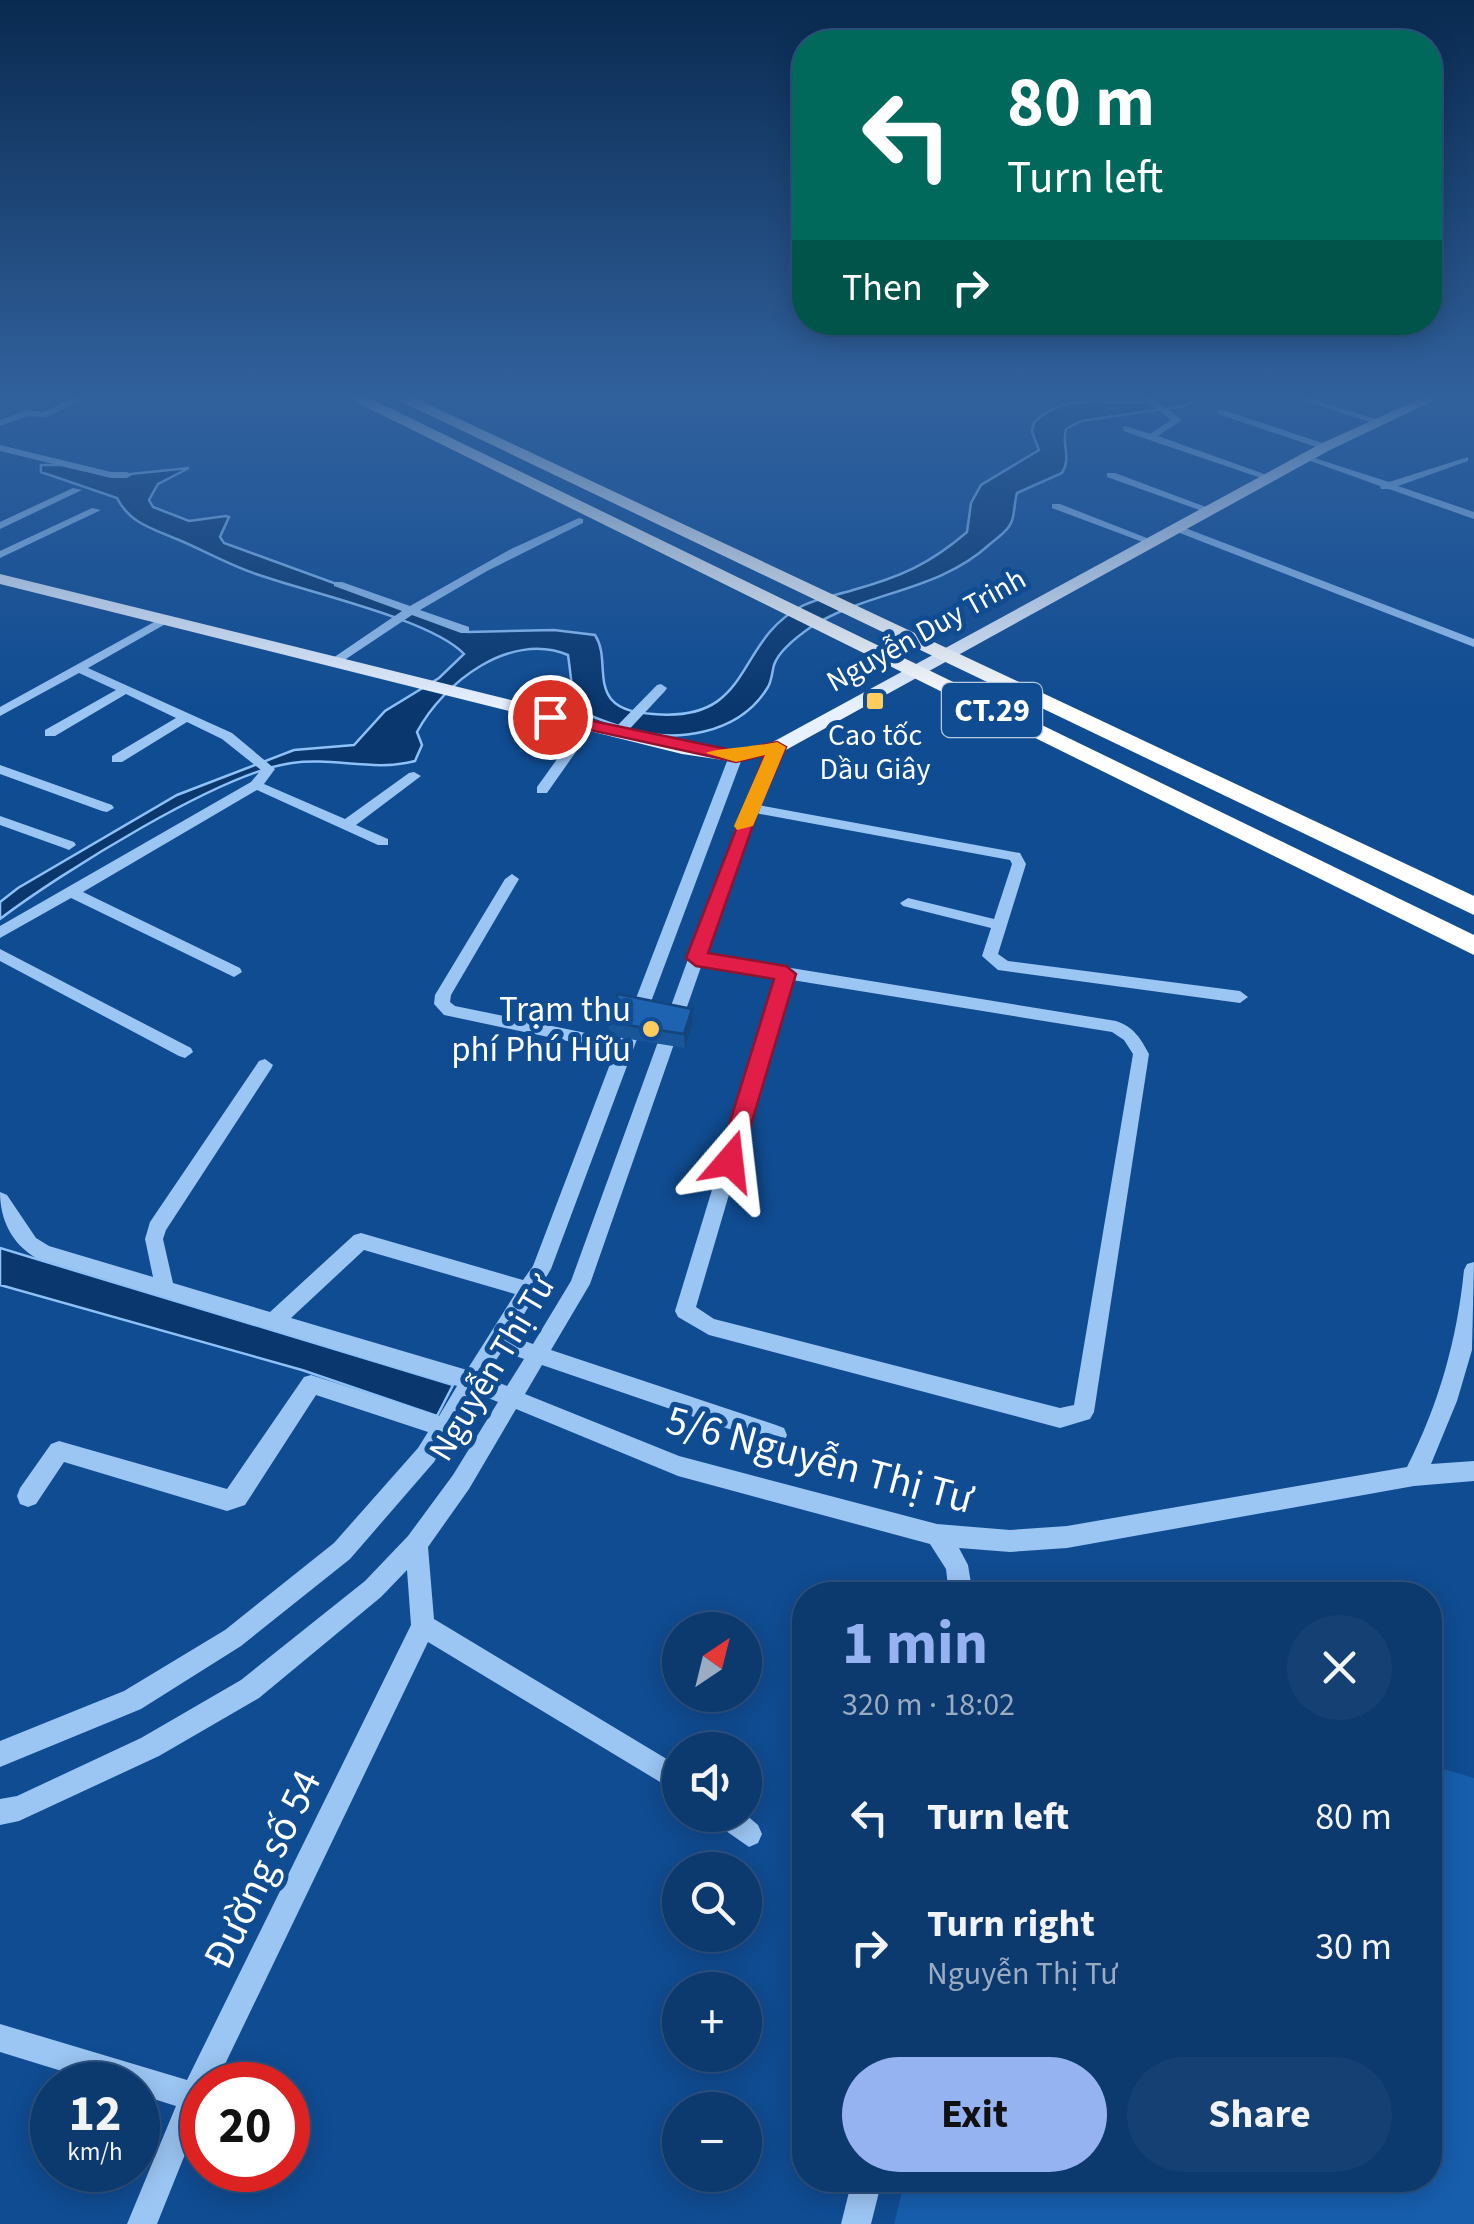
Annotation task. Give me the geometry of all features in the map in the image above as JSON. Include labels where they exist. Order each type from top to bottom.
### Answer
[{"type":"highway","name":"CT.29","points":[[567,502],[1474,946]]},
{"type":"highway","name":"CT.29","points":[[620,502],[1474,906]]},
{"type":"main road","name":"Nguyễn Duy Trinh","points":[[333,662],[618,733],[736,756],[777,747],[1224,502]]},
{"type":"main road","points":[[0,579],[333,662]]},
{"type":"street","points":[[0,526],[52,502]]},
{"type":"street","points":[[1185,502],[1209,510]]},
{"type":"street","points":[[1430,502],[1474,516]]},
{"type":"street","points":[[1056,506],[1152,542]]},
{"type":"street","points":[[0,555],[96,510]]},
{"type":"street","points":[[333,662],[407,610],[505,554],[579,521]]},
{"type":"street","points":[[1176,528],[1474,643]]},
{"type":"street","points":[[338,584],[465,630]]},
{"type":"street","points":[[0,712],[165,620]]},
{"type":"street","points":[[0,934],[256,785],[268,769],[251,752],[188,716],[78,668]]},
{"type":"street","points":[[618,733],[661,688]]},
{"type":"street","points":[[50,733],[126,689]]},
{"type":"street","points":[[117,759],[188,716]]},
{"type":"street","points":[[542,790],[588,726]]},
{"type":"street","name":"Nguyễn Thị Tư","points":[[0,1812],[20,1808],[150,1748],[250,1689],[373,1589],[416,1544],[461,1482],[580,1284],[750,808],[777,747]]},
{"type":"street","name":"Nguyễn Thị Tư","points":[[0,1754],[132,1700],[233,1638],[342,1552],[426,1456],[542,1269],[736,756]]},
{"type":"street","points":[[0,769],[107,808]]},
{"type":"street","points":[[346,826],[414,776]]},
{"type":"street","points":[[256,785],[382,842]]},
{"type":"street","points":[[750,808],[1015,856],[1019,864],[990,956],[1004,966],[1240,997]]},
{"type":"street","points":[[0,820],[69,845]]},
{"type":"street","points":[[512,879],[442,995],[442,1004],[450,1011],[625,1047]]},
{"type":"street","points":[[71,892],[234,972]]},
{"type":"street","points":[[908,903],[1000,926]]},
{"type":"street","points":[[0,954],[185,1052]]},
{"type":"street","points":[[696,958],[1116,1027],[1130,1036],[1141,1054],[1082,1412],[1060,1418],[709,1326],[686,1311],[786,974]]},
{"type":"street","points":[[164,1289],[154,1239],[158,1228],[265,1065]]},
{"type":"street","name":"5/6 Nguyễn Thị Tư","points":[[0,1200],[29,1244],[42,1252],[471,1380],[678,1466],[938,1535],[1010,1542],[1067,1538],[1414,1476],[1474,1471]]},
{"type":"street","points":[[275,1320],[346,1250],[361,1241],[528,1290]]},
{"type":"street","points":[[1414,1476],[1439,1428],[1471,1317],[1474,1270]]},
{"type":"street","points":[[496,1340],[776,1435]]},
{"type":"street","points":[[28,1496],[59,1451],[227,1500],[237,1498],[311,1384],[443,1428]]},
{"type":"street","points":[[938,1535],[958,1566],[960,1582]]},
{"type":"street","points":[[416,1544],[422,1626],[662,1769]]},
{"type":"street","name":"Đường số 54","points":[[211,2062],[422,1626]]},
{"type":"street","points":[[0,2038],[180,2093]]},
{"type":"street","name":"Đường số 54","points":[[142,2224],[180,2131]]},
{"type":"street","points":[[856,2224],[863,2192]]},
{"type":"shaded area","points":[[119,502],[150,502],[153,507],[189,521],[229,517],[220,537],[224,543],[468,632],[554,630],[595,635],[601,651],[604,684],[611,699],[625,709],[653,714],[686,713],[710,706],[727,693],[780,621],[802,606],[900,574],[940,553],[967,532],[971,503],[1015,502],[1012,520],[1002,535],[948,572],[855,606],[811,627],[780,654],[768,687],[756,703],[723,725],[684,735],[664,735],[625,728],[593,716],[574,698],[568,655],[546,649],[524,650],[481,666],[444,696],[417,732],[422,745],[415,761],[384,765],[307,762],[262,770],[184,804],[61,877],[0,919],[0,902],[18,888],[177,795],[294,750],[354,745],[385,711],[439,678],[464,654],[448,641],[397,618],[227,562],[144,525]]},
{"type":"shaded area","points":[[0,1248],[453,1385],[437,1416],[302,1370],[0,1285]]},
{"type":"shaded area","points":[[1442,1769],[1474,1778],[1474,2224],[894,2224],[902,2192],[1442,2192]]},
{"type":"building","points":[[618,994],[692,1009],[684,1034],[608,1022]]},
{"type":"slow traffic","points":[[715,753],[736,756],[777,747],[743,826]]},
{"type":"place","name":"Cao tốc Dầu Giây","points":[[875,701]]},
{"type":"place","name":"Trạm thu phí Phú Hữu","points":[[651,1029]]},
{"type":"route","points":[[550,717],[682,748],[736,756],[777,747],[750,808],[696,958],[786,974],[730,1161]]}]
